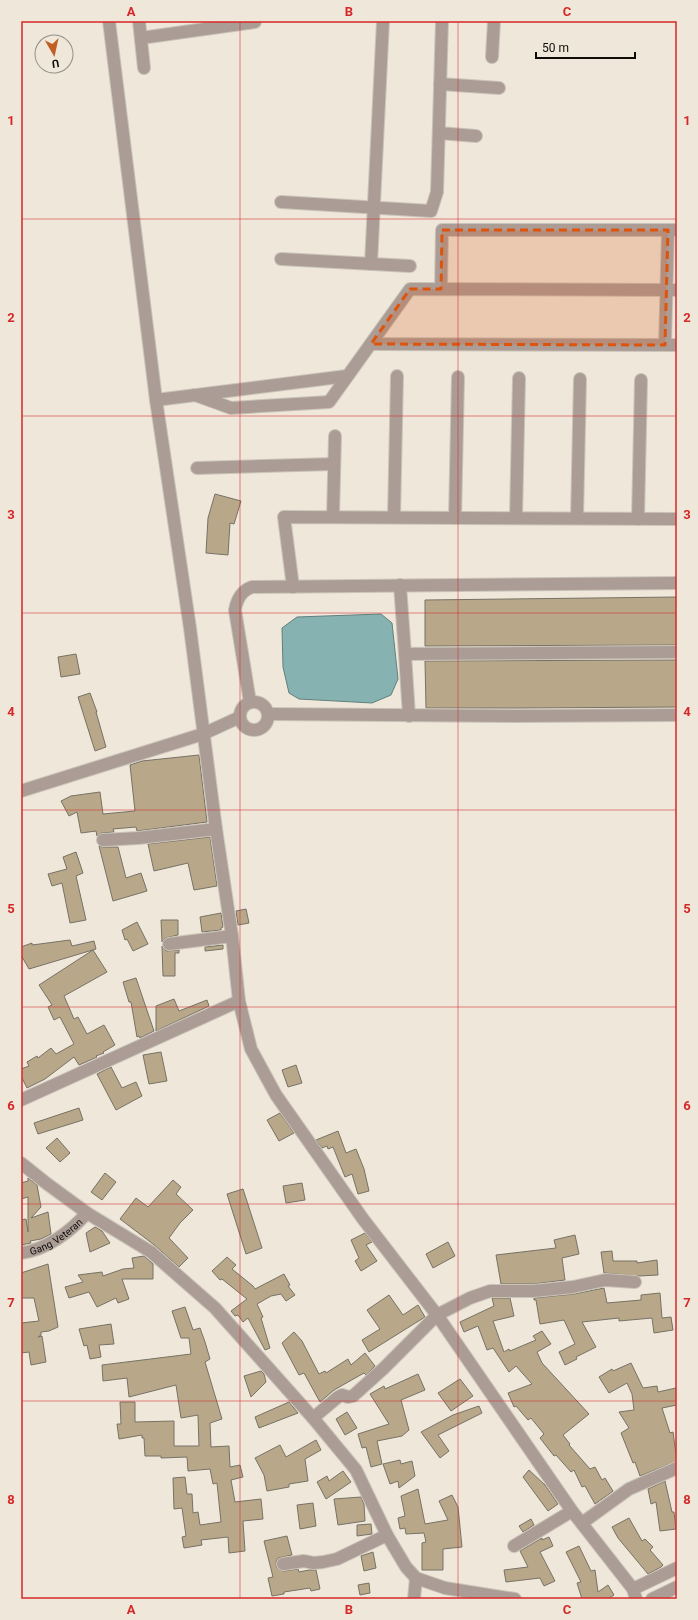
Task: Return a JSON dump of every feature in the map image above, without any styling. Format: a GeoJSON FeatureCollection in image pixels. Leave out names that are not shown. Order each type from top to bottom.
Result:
{"type":"FeatureCollection","features":[{"type":"Feature","properties":{"kind":"street"},"geometry":{"type":"LineString","coordinates":[[109,21],[156,400],[190,628],[202,734],[232,936],[239,1001],[251,1049],[276,1095],[363,1219],[437,1315],[572,1511],[634,1594],[677,1568]]}},
{"type":"Feature","properties":{"kind":"street"},"geometry":{"type":"LineString","coordinates":[[139,21],[144,68]]}},
{"type":"Feature","properties":{"kind":"street"},"geometry":{"type":"LineString","coordinates":[[371,264],[383,21]]}},
{"type":"Feature","properties":{"kind":"street"},"geometry":{"type":"LineString","coordinates":[[281,202],[432,211],[437,192],[442,21]]}},
{"type":"Feature","properties":{"kind":"street"},"geometry":{"type":"LineString","coordinates":[[492,57],[494,21]]}},
{"type":"Feature","properties":{"kind":"street"},"geometry":{"type":"LineString","coordinates":[[141,38],[255,22]]}},
{"type":"Feature","properties":{"kind":"street"},"geometry":{"type":"LineString","coordinates":[[440,84],[499,88]]}},
{"type":"Feature","properties":{"kind":"street"},"geometry":{"type":"LineString","coordinates":[[439,133],[476,136]]}},
{"type":"Feature","properties":{"kind":"street"},"geometry":{"type":"LineString","coordinates":[[441,289],[442,230],[672,230],[672,290],[665,345]]}},
{"type":"Feature","properties":{"kind":"street"},"geometry":{"type":"LineString","coordinates":[[281,260],[410,266]]}},
{"type":"Feature","properties":{"kind":"street"},"geometry":{"type":"LineString","coordinates":[[195,395],[231,408],[329,402],[410,289],[672,290]]}},
{"type":"Feature","properties":{"kind":"street"},"geometry":{"type":"LineString","coordinates":[[371,344],[677,345]]}},
{"type":"Feature","properties":{"kind":"street"},"geometry":{"type":"LineString","coordinates":[[156,400],[347,376]]}},
{"type":"Feature","properties":{"kind":"street"},"geometry":{"type":"LineString","coordinates":[[394,518],[397,376]]}},
{"type":"Feature","properties":{"kind":"street"},"geometry":{"type":"LineString","coordinates":[[455,518],[458,377]]}},
{"type":"Feature","properties":{"kind":"street"},"geometry":{"type":"LineString","coordinates":[[516,518],[519,378]]}},
{"type":"Feature","properties":{"kind":"street"},"geometry":{"type":"LineString","coordinates":[[577,518],[580,379]]}},
{"type":"Feature","properties":{"kind":"street"},"geometry":{"type":"LineString","coordinates":[[638,519],[641,380]]}},
{"type":"Feature","properties":{"kind":"street"},"geometry":{"type":"LineString","coordinates":[[333,517],[335,436]]}},
{"type":"Feature","properties":{"kind":"street"},"geometry":{"type":"LineString","coordinates":[[197,468],[334,464]]}},
{"type":"Feature","properties":{"kind":"street"},"geometry":{"type":"LineString","coordinates":[[293,587],[284,517],[677,519]]}},
{"type":"Feature","properties":{"kind":"street"},"geometry":{"type":"LineString","coordinates":[[250,702],[235,610],[237,600],[245,590],[252,587],[677,583]]}},
{"type":"Feature","properties":{"kind":"street"},"geometry":{"type":"LineString","coordinates":[[400,585],[409,716]]}},
{"type":"Feature","properties":{"kind":"street"},"geometry":{"type":"LineString","coordinates":[[404,654],[677,652]]}},
{"type":"Feature","properties":{"kind":"street"},"geometry":{"type":"LineString","coordinates":[[250,702],[255,702],[264,706],[268,714],[262,727],[252,730],[244,726],[240,717],[242,708],[250,702]]}},
{"type":"Feature","properties":{"kind":"street"},"geometry":{"type":"LineString","coordinates":[[268,714],[409,716],[677,715]]}},
{"type":"Feature","properties":{"kind":"street"},"geometry":{"type":"LineString","coordinates":[[21,791],[202,734],[240,717]]}},
{"type":"Feature","properties":{"kind":"street"},"geometry":{"type":"LineString","coordinates":[[103,840],[138,838],[216,829]]}},
{"type":"Feature","properties":{"kind":"street"},"geometry":{"type":"LineString","coordinates":[[169,944],[232,936]]}},
{"type":"Feature","properties":{"kind":"street"},"geometry":{"type":"LineString","coordinates":[[21,1100],[239,1001]]}},
{"type":"Feature","properties":{"kind":"street"},"geometry":{"type":"LineString","coordinates":[[21,1163],[46,1184],[87,1213],[151,1252],[215,1308],[313,1418],[356,1470],[387,1535],[406,1567],[416,1578],[445,1588],[498,1598],[515,1599]]}},
{"type":"Feature","properties":{"kind":"street","name":"Gang Veteran"},"geometry":{"type":"LineString","coordinates":[[21,1253],[30,1252],[47,1245],[76,1225],[87,1213]]}},
{"type":"Feature","properties":{"kind":"street"},"geometry":{"type":"LineString","coordinates":[[313,1418],[338,1397],[342,1395],[348,1397],[353,1396],[384,1368],[437,1315],[470,1298],[490,1291],[533,1291],[573,1287],[605,1280],[635,1282]]}},
{"type":"Feature","properties":{"kind":"street"},"geometry":{"type":"LineString","coordinates":[[582,1523],[630,1489],[677,1468]]}},
{"type":"Feature","properties":{"kind":"street"},"geometry":{"type":"LineString","coordinates":[[514,1546],[572,1511]]}},
{"type":"Feature","properties":{"kind":"street"},"geometry":{"type":"LineString","coordinates":[[283,1564],[304,1561],[314,1563],[323,1562],[337,1558],[387,1535]]}},
{"type":"Feature","properties":{"kind":"street"},"geometry":{"type":"LineString","coordinates":[[414,1599],[416,1578]]}},
{"type":"Feature","properties":{"kind":"street"},"geometry":{"type":"LineString","coordinates":[[652,1599],[677,1587]]}},
{"type":"Feature","properties":{"kind":"highlighted area"},"geometry":{"type":"Polygon","coordinates":[[[442,230],[668,230],[665,345],[371,344],[410,289],[441,289],[442,230]]]}},
{"type":"Feature","properties":{"kind":"water"},"geometry":{"type":"Polygon","coordinates":[[[381,614],[392,623],[398,679],[391,695],[372,703],[299,699],[289,693],[283,667],[282,628],[297,617],[381,614]]]}},
{"type":"Feature","properties":{"kind":"building"},"geometry":{"type":"Polygon","coordinates":[[[215,494],[241,501],[234,524],[230,523],[228,555],[206,553],[208,518],[215,494]]]}},
{"type":"Feature","properties":{"kind":"building"},"geometry":{"type":"Polygon","coordinates":[[[677,597],[677,645],[425,646],[425,600],[677,597]]]}},
{"type":"Feature","properties":{"kind":"building"},"geometry":{"type":"Polygon","coordinates":[[[76,654],[80,674],[61,677],[58,657],[76,654]]]}},
{"type":"Feature","properties":{"kind":"building"},"geometry":{"type":"Polygon","coordinates":[[[677,660],[677,707],[426,708],[425,661],[677,660]]]}},
{"type":"Feature","properties":{"kind":"building"},"geometry":{"type":"Polygon","coordinates":[[[90,693],[97,712],[106,747],[95,751],[78,697],[90,693]]]}},
{"type":"Feature","properties":{"kind":"building"},"geometry":{"type":"Polygon","coordinates":[[[199,755],[207,822],[137,831],[136,827],[113,829],[114,832],[102,833],[97,836],[96,831],[81,833],[77,812],[69,816],[61,801],[71,796],[100,792],[103,814],[135,811],[130,765],[142,761],[199,755]]]}},
{"type":"Feature","properties":{"kind":"building"},"geometry":{"type":"Polygon","coordinates":[[[210,837],[217,886],[194,890],[188,863],[154,871],[148,844],[210,837]]]}},
{"type":"Feature","properties":{"kind":"building"},"geometry":{"type":"Polygon","coordinates":[[[99,846],[118,847],[126,878],[141,873],[147,891],[113,901],[99,846]]]}},
{"type":"Feature","properties":{"kind":"building"},"geometry":{"type":"Polygon","coordinates":[[[76,852],[83,873],[76,876],[86,920],[70,923],[62,883],[52,886],[48,874],[67,869],[63,857],[76,852]]]}},
{"type":"Feature","properties":{"kind":"building"},"geometry":{"type":"Polygon","coordinates":[[[246,909],[249,923],[238,925],[236,911],[246,909]]]}},
{"type":"Feature","properties":{"kind":"building"},"geometry":{"type":"Polygon","coordinates":[[[221,913],[223,927],[221,930],[202,932],[200,917],[221,913]]]}},
{"type":"Feature","properties":{"kind":"building"},"geometry":{"type":"Polygon","coordinates":[[[161,920],[178,920],[178,935],[165,938],[162,942],[161,920]]]}},
{"type":"Feature","properties":{"kind":"building"},"geometry":{"type":"Polygon","coordinates":[[[137,922],[148,944],[133,951],[127,939],[125,940],[122,930],[137,922]]]}},
{"type":"Feature","properties":{"kind":"building"},"geometry":{"type":"Polygon","coordinates":[[[70,940],[72,946],[94,941],[96,949],[29,969],[21,955],[21,947],[32,943],[32,945],[70,940]]]}},
{"type":"Feature","properties":{"kind":"building"},"geometry":{"type":"Polygon","coordinates":[[[223,945],[223,949],[205,951],[205,947],[223,945]]]}},
{"type":"Feature","properties":{"kind":"building"},"geometry":{"type":"Polygon","coordinates":[[[162,946],[166,951],[179,950],[179,953],[175,953],[175,976],[163,976],[162,946]]]}},
{"type":"Feature","properties":{"kind":"building"},"geometry":{"type":"Polygon","coordinates":[[[93,950],[107,972],[64,996],[74,1019],[78,1017],[87,1034],[104,1025],[115,1045],[103,1052],[104,1053],[96,1056],[97,1057],[79,1065],[74,1057],[45,1079],[27,1088],[21,1076],[21,1069],[29,1066],[27,1062],[37,1056],[38,1058],[51,1048],[56,1054],[74,1044],[60,1017],[54,1020],[48,1007],[52,1005],[39,985],[93,950]]]}},
{"type":"Feature","properties":{"kind":"building"},"geometry":{"type":"Polygon","coordinates":[[[136,978],[154,1031],[140,1038],[139,1036],[137,1037],[131,1002],[129,1002],[123,982],[136,978]]]}},
{"type":"Feature","properties":{"kind":"building"},"geometry":{"type":"Polygon","coordinates":[[[174,999],[179,1011],[207,1000],[209,1006],[156,1031],[156,1006],[174,999]]]}},
{"type":"Feature","properties":{"kind":"building"},"geometry":{"type":"Polygon","coordinates":[[[161,1052],[167,1081],[149,1084],[143,1055],[161,1052]]]}},
{"type":"Feature","properties":{"kind":"building"},"geometry":{"type":"Polygon","coordinates":[[[296,1065],[302,1083],[288,1087],[282,1070],[296,1065]]]}},
{"type":"Feature","properties":{"kind":"building"},"geometry":{"type":"Polygon","coordinates":[[[111,1067],[122,1088],[136,1082],[142,1096],[116,1110],[97,1074],[111,1067]]]}},
{"type":"Feature","properties":{"kind":"building"},"geometry":{"type":"Polygon","coordinates":[[[79,1108],[83,1120],[38,1134],[34,1123],[79,1108]]]}},
{"type":"Feature","properties":{"kind":"building"},"geometry":{"type":"Polygon","coordinates":[[[280,1113],[294,1133],[279,1141],[267,1120],[280,1113]]]}},
{"type":"Feature","properties":{"kind":"building"},"geometry":{"type":"Polygon","coordinates":[[[338,1131],[346,1153],[356,1149],[364,1169],[369,1191],[358,1194],[352,1174],[345,1177],[333,1147],[328,1149],[327,1146],[322,1148],[316,1140],[338,1131]]]}},
{"type":"Feature","properties":{"kind":"building"},"geometry":{"type":"Polygon","coordinates":[[[57,1138],[70,1153],[60,1162],[46,1148],[57,1138]]]}},
{"type":"Feature","properties":{"kind":"building"},"geometry":{"type":"Polygon","coordinates":[[[105,1173],[116,1182],[102,1200],[91,1192],[105,1173]]]}},
{"type":"Feature","properties":{"kind":"building"},"geometry":{"type":"Polygon","coordinates":[[[28,1178],[37,1185],[41,1207],[31,1218],[48,1212],[51,1234],[41,1239],[30,1241],[31,1243],[21,1245],[21,1220],[26,1219],[28,1232],[28,1197],[21,1199],[21,1183],[28,1181],[28,1178]]]}},
{"type":"Feature","properties":{"kind":"building"},"geometry":{"type":"Polygon","coordinates":[[[173,1180],[181,1187],[176,1194],[193,1210],[180,1223],[169,1238],[188,1258],[179,1267],[153,1244],[120,1219],[136,1198],[148,1207],[173,1180]]]}},
{"type":"Feature","properties":{"kind":"building"},"geometry":{"type":"Polygon","coordinates":[[[302,1183],[305,1200],[286,1203],[283,1186],[302,1183]]]}},
{"type":"Feature","properties":{"kind":"building"},"geometry":{"type":"Polygon","coordinates":[[[243,1189],[262,1248],[246,1254],[227,1194],[243,1189]]]}},
{"type":"Feature","properties":{"kind":"building"},"geometry":{"type":"Polygon","coordinates":[[[95,1227],[102,1231],[110,1243],[90,1252],[86,1233],[95,1227]]]}},
{"type":"Feature","properties":{"kind":"building"},"geometry":{"type":"Polygon","coordinates":[[[365,1233],[372,1242],[366,1245],[377,1261],[361,1271],[355,1261],[359,1258],[351,1240],[365,1233]]]}},
{"type":"Feature","properties":{"kind":"building"},"geometry":{"type":"Polygon","coordinates":[[[575,1235],[579,1254],[562,1258],[565,1280],[533,1284],[501,1284],[496,1255],[556,1248],[554,1240],[575,1235]]]}},
{"type":"Feature","properties":{"kind":"building"},"geometry":{"type":"Polygon","coordinates":[[[448,1242],[455,1256],[433,1268],[426,1254],[448,1242]]]}},
{"type":"Feature","properties":{"kind":"building"},"geometry":{"type":"Polygon","coordinates":[[[612,1251],[613,1261],[637,1261],[637,1263],[657,1260],[658,1275],[639,1276],[604,1273],[601,1252],[612,1251]]]}},
{"type":"Feature","properties":{"kind":"building"},"geometry":{"type":"Polygon","coordinates":[[[144,1256],[153,1264],[153,1279],[122,1279],[129,1299],[118,1303],[116,1298],[97,1307],[89,1292],[69,1298],[65,1287],[83,1282],[78,1275],[102,1272],[103,1276],[123,1269],[134,1268],[132,1258],[144,1256]]]}},
{"type":"Feature","properties":{"kind":"building"},"geometry":{"type":"Polygon","coordinates":[[[227,1257],[236,1265],[232,1269],[255,1289],[284,1274],[290,1285],[288,1286],[295,1295],[286,1301],[281,1294],[271,1296],[257,1304],[263,1317],[261,1318],[270,1348],[265,1350],[248,1318],[243,1322],[238,1315],[235,1316],[231,1311],[247,1299],[222,1279],[220,1280],[212,1271],[227,1257]]]}},
{"type":"Feature","properties":{"kind":"building"},"geometry":{"type":"Polygon","coordinates":[[[48,1264],[58,1327],[49,1331],[41,1332],[41,1335],[38,1337],[42,1336],[46,1362],[31,1365],[29,1352],[21,1353],[21,1323],[39,1321],[34,1298],[21,1298],[21,1273],[48,1264]]]}},
{"type":"Feature","properties":{"kind":"building"},"geometry":{"type":"Polygon","coordinates":[[[604,1288],[607,1303],[641,1300],[641,1295],[660,1293],[662,1318],[671,1317],[673,1330],[654,1333],[652,1318],[619,1321],[619,1318],[582,1322],[596,1347],[576,1357],[577,1359],[565,1365],[559,1352],[575,1344],[564,1320],[540,1324],[536,1300],[534,1300],[534,1298],[574,1294],[604,1288]]]}},
{"type":"Feature","properties":{"kind":"building"},"geometry":{"type":"Polygon","coordinates":[[[389,1295],[403,1315],[418,1305],[425,1317],[369,1352],[362,1340],[380,1329],[367,1310],[389,1295]]]}},
{"type":"Feature","properties":{"kind":"building"},"geometry":{"type":"Polygon","coordinates":[[[492,1298],[510,1298],[514,1316],[493,1321],[504,1352],[536,1340],[533,1336],[542,1331],[551,1344],[537,1352],[542,1363],[589,1414],[563,1435],[570,1444],[569,1445],[590,1469],[595,1467],[602,1480],[605,1478],[613,1491],[595,1504],[585,1486],[582,1487],[574,1470],[571,1472],[556,1455],[554,1456],[540,1438],[544,1434],[531,1418],[528,1420],[516,1406],[514,1407],[508,1393],[532,1384],[516,1366],[509,1372],[493,1348],[487,1350],[478,1326],[464,1332],[460,1322],[494,1306],[492,1298]]]}},
{"type":"Feature","properties":{"kind":"building"},"geometry":{"type":"Polygon","coordinates":[[[185,1307],[193,1330],[200,1328],[205,1342],[210,1359],[205,1362],[222,1419],[210,1423],[211,1447],[229,1446],[230,1467],[240,1465],[243,1477],[231,1480],[235,1502],[261,1499],[263,1519],[243,1521],[245,1551],[229,1553],[228,1537],[201,1540],[202,1545],[184,1548],[182,1537],[186,1536],[182,1508],[174,1509],[173,1478],[185,1477],[187,1494],[192,1494],[193,1513],[198,1512],[200,1525],[221,1522],[217,1483],[213,1484],[210,1469],[188,1471],[187,1457],[161,1458],[161,1456],[145,1456],[144,1438],[142,1438],[142,1435],[119,1439],[117,1424],[121,1424],[120,1402],[135,1402],[135,1422],[174,1421],[174,1446],[199,1446],[198,1415],[181,1418],[176,1385],[129,1397],[127,1378],[103,1381],[102,1365],[191,1354],[189,1338],[181,1338],[172,1311],[185,1307]]]}},
{"type":"Feature","properties":{"kind":"building"},"geometry":{"type":"Polygon","coordinates":[[[111,1324],[114,1344],[99,1345],[101,1357],[90,1359],[87,1345],[84,1346],[79,1329],[111,1324]]]}},
{"type":"Feature","properties":{"kind":"building"},"geometry":{"type":"Polygon","coordinates":[[[294,1332],[302,1341],[319,1374],[325,1371],[326,1373],[348,1359],[351,1365],[365,1353],[375,1366],[366,1375],[364,1373],[334,1390],[320,1402],[304,1373],[299,1375],[282,1343],[294,1332]]]}},
{"type":"Feature","properties":{"kind":"building"},"geometry":{"type":"Polygon","coordinates":[[[631,1363],[643,1388],[657,1386],[658,1392],[676,1388],[677,1394],[677,1405],[662,1408],[670,1433],[673,1432],[677,1461],[640,1476],[621,1433],[629,1428],[619,1412],[634,1410],[632,1394],[627,1383],[609,1393],[599,1377],[612,1369],[613,1371],[631,1363]]]}},
{"type":"Feature","properties":{"kind":"building"},"geometry":{"type":"Polygon","coordinates":[[[261,1371],[264,1374],[266,1382],[251,1397],[244,1376],[261,1371]]]}},
{"type":"Feature","properties":{"kind":"building"},"geometry":{"type":"Polygon","coordinates":[[[418,1374],[425,1390],[401,1400],[409,1430],[402,1436],[377,1441],[382,1464],[371,1467],[366,1447],[362,1448],[358,1434],[389,1424],[370,1394],[384,1386],[385,1389],[418,1374]]]}},
{"type":"Feature","properties":{"kind":"building"},"geometry":{"type":"Polygon","coordinates":[[[460,1379],[473,1396],[451,1411],[438,1393],[460,1379]]]}},
{"type":"Feature","properties":{"kind":"building"},"geometry":{"type":"Polygon","coordinates":[[[289,1402],[298,1413],[259,1428],[255,1417],[289,1402]]]}},
{"type":"Feature","properties":{"kind":"building"},"geometry":{"type":"Polygon","coordinates":[[[479,1406],[482,1413],[438,1435],[449,1451],[440,1458],[421,1432],[453,1415],[479,1406]]]}},
{"type":"Feature","properties":{"kind":"building"},"geometry":{"type":"Polygon","coordinates":[[[347,1412],[357,1428],[345,1435],[336,1419],[347,1412]]]}},
{"type":"Feature","properties":{"kind":"building"},"geometry":{"type":"Polygon","coordinates":[[[316,1440],[321,1450],[305,1459],[308,1481],[289,1484],[289,1487],[267,1491],[264,1475],[255,1458],[280,1445],[286,1457],[316,1440]]]}},
{"type":"Feature","properties":{"kind":"building"},"geometry":{"type":"Polygon","coordinates":[[[400,1460],[401,1464],[412,1461],[415,1476],[399,1488],[398,1481],[390,1484],[383,1464],[400,1460]]]}},
{"type":"Feature","properties":{"kind":"building"},"geometry":{"type":"Polygon","coordinates":[[[529,1470],[545,1485],[558,1504],[548,1511],[523,1477],[529,1470]]]}},
{"type":"Feature","properties":{"kind":"building"},"geometry":{"type":"Polygon","coordinates":[[[343,1471],[351,1482],[326,1499],[317,1482],[327,1476],[329,1481],[343,1471]]]}},
{"type":"Feature","properties":{"kind":"building"},"geometry":{"type":"Polygon","coordinates":[[[665,1481],[672,1512],[674,1512],[676,1529],[660,1531],[656,1502],[651,1504],[648,1489],[665,1481]]]}},
{"type":"Feature","properties":{"kind":"building"},"geometry":{"type":"Polygon","coordinates":[[[418,1489],[425,1524],[448,1520],[439,1501],[452,1495],[458,1507],[462,1547],[443,1549],[443,1570],[422,1570],[422,1543],[426,1542],[424,1533],[406,1534],[405,1528],[400,1529],[398,1518],[405,1516],[401,1496],[418,1489]]]}},
{"type":"Feature","properties":{"kind":"building"},"geometry":{"type":"Polygon","coordinates":[[[361,1497],[364,1504],[365,1521],[338,1525],[334,1499],[361,1497]]]}},
{"type":"Feature","properties":{"kind":"building"},"geometry":{"type":"Polygon","coordinates":[[[313,1503],[316,1526],[300,1529],[297,1505],[313,1503]]]}},
{"type":"Feature","properties":{"kind":"building"},"geometry":{"type":"Polygon","coordinates":[[[629,1518],[642,1541],[645,1539],[653,1547],[650,1550],[663,1565],[648,1574],[618,1538],[612,1527],[629,1518]]]}},
{"type":"Feature","properties":{"kind":"building"},"geometry":{"type":"Polygon","coordinates":[[[531,1519],[534,1525],[523,1532],[519,1526],[531,1519]]]}},
{"type":"Feature","properties":{"kind":"building"},"geometry":{"type":"Polygon","coordinates":[[[371,1524],[372,1534],[357,1536],[357,1525],[371,1524]]]}},
{"type":"Feature","properties":{"kind":"building"},"geometry":{"type":"Polygon","coordinates":[[[287,1536],[292,1555],[278,1558],[276,1562],[277,1568],[284,1571],[298,1569],[299,1572],[316,1570],[320,1589],[311,1591],[310,1588],[284,1592],[284,1594],[272,1596],[268,1578],[273,1577],[264,1541],[287,1536]]]}},
{"type":"Feature","properties":{"kind":"building"},"geometry":{"type":"Polygon","coordinates":[[[549,1537],[553,1546],[540,1552],[555,1581],[544,1586],[540,1578],[506,1582],[504,1570],[528,1567],[520,1551],[542,1538],[542,1540],[549,1537]]]}},
{"type":"Feature","properties":{"kind":"building"},"geometry":{"type":"Polygon","coordinates":[[[579,1546],[591,1571],[595,1570],[598,1592],[608,1585],[614,1595],[608,1599],[582,1599],[577,1583],[581,1582],[566,1552],[579,1546]]]}},
{"type":"Feature","properties":{"kind":"building"},"geometry":{"type":"Polygon","coordinates":[[[373,1552],[376,1568],[364,1571],[361,1556],[373,1552]]]}},
{"type":"Feature","properties":{"kind":"building"},"geometry":{"type":"Polygon","coordinates":[[[369,1583],[370,1593],[360,1595],[358,1585],[369,1583]]]}}]}
